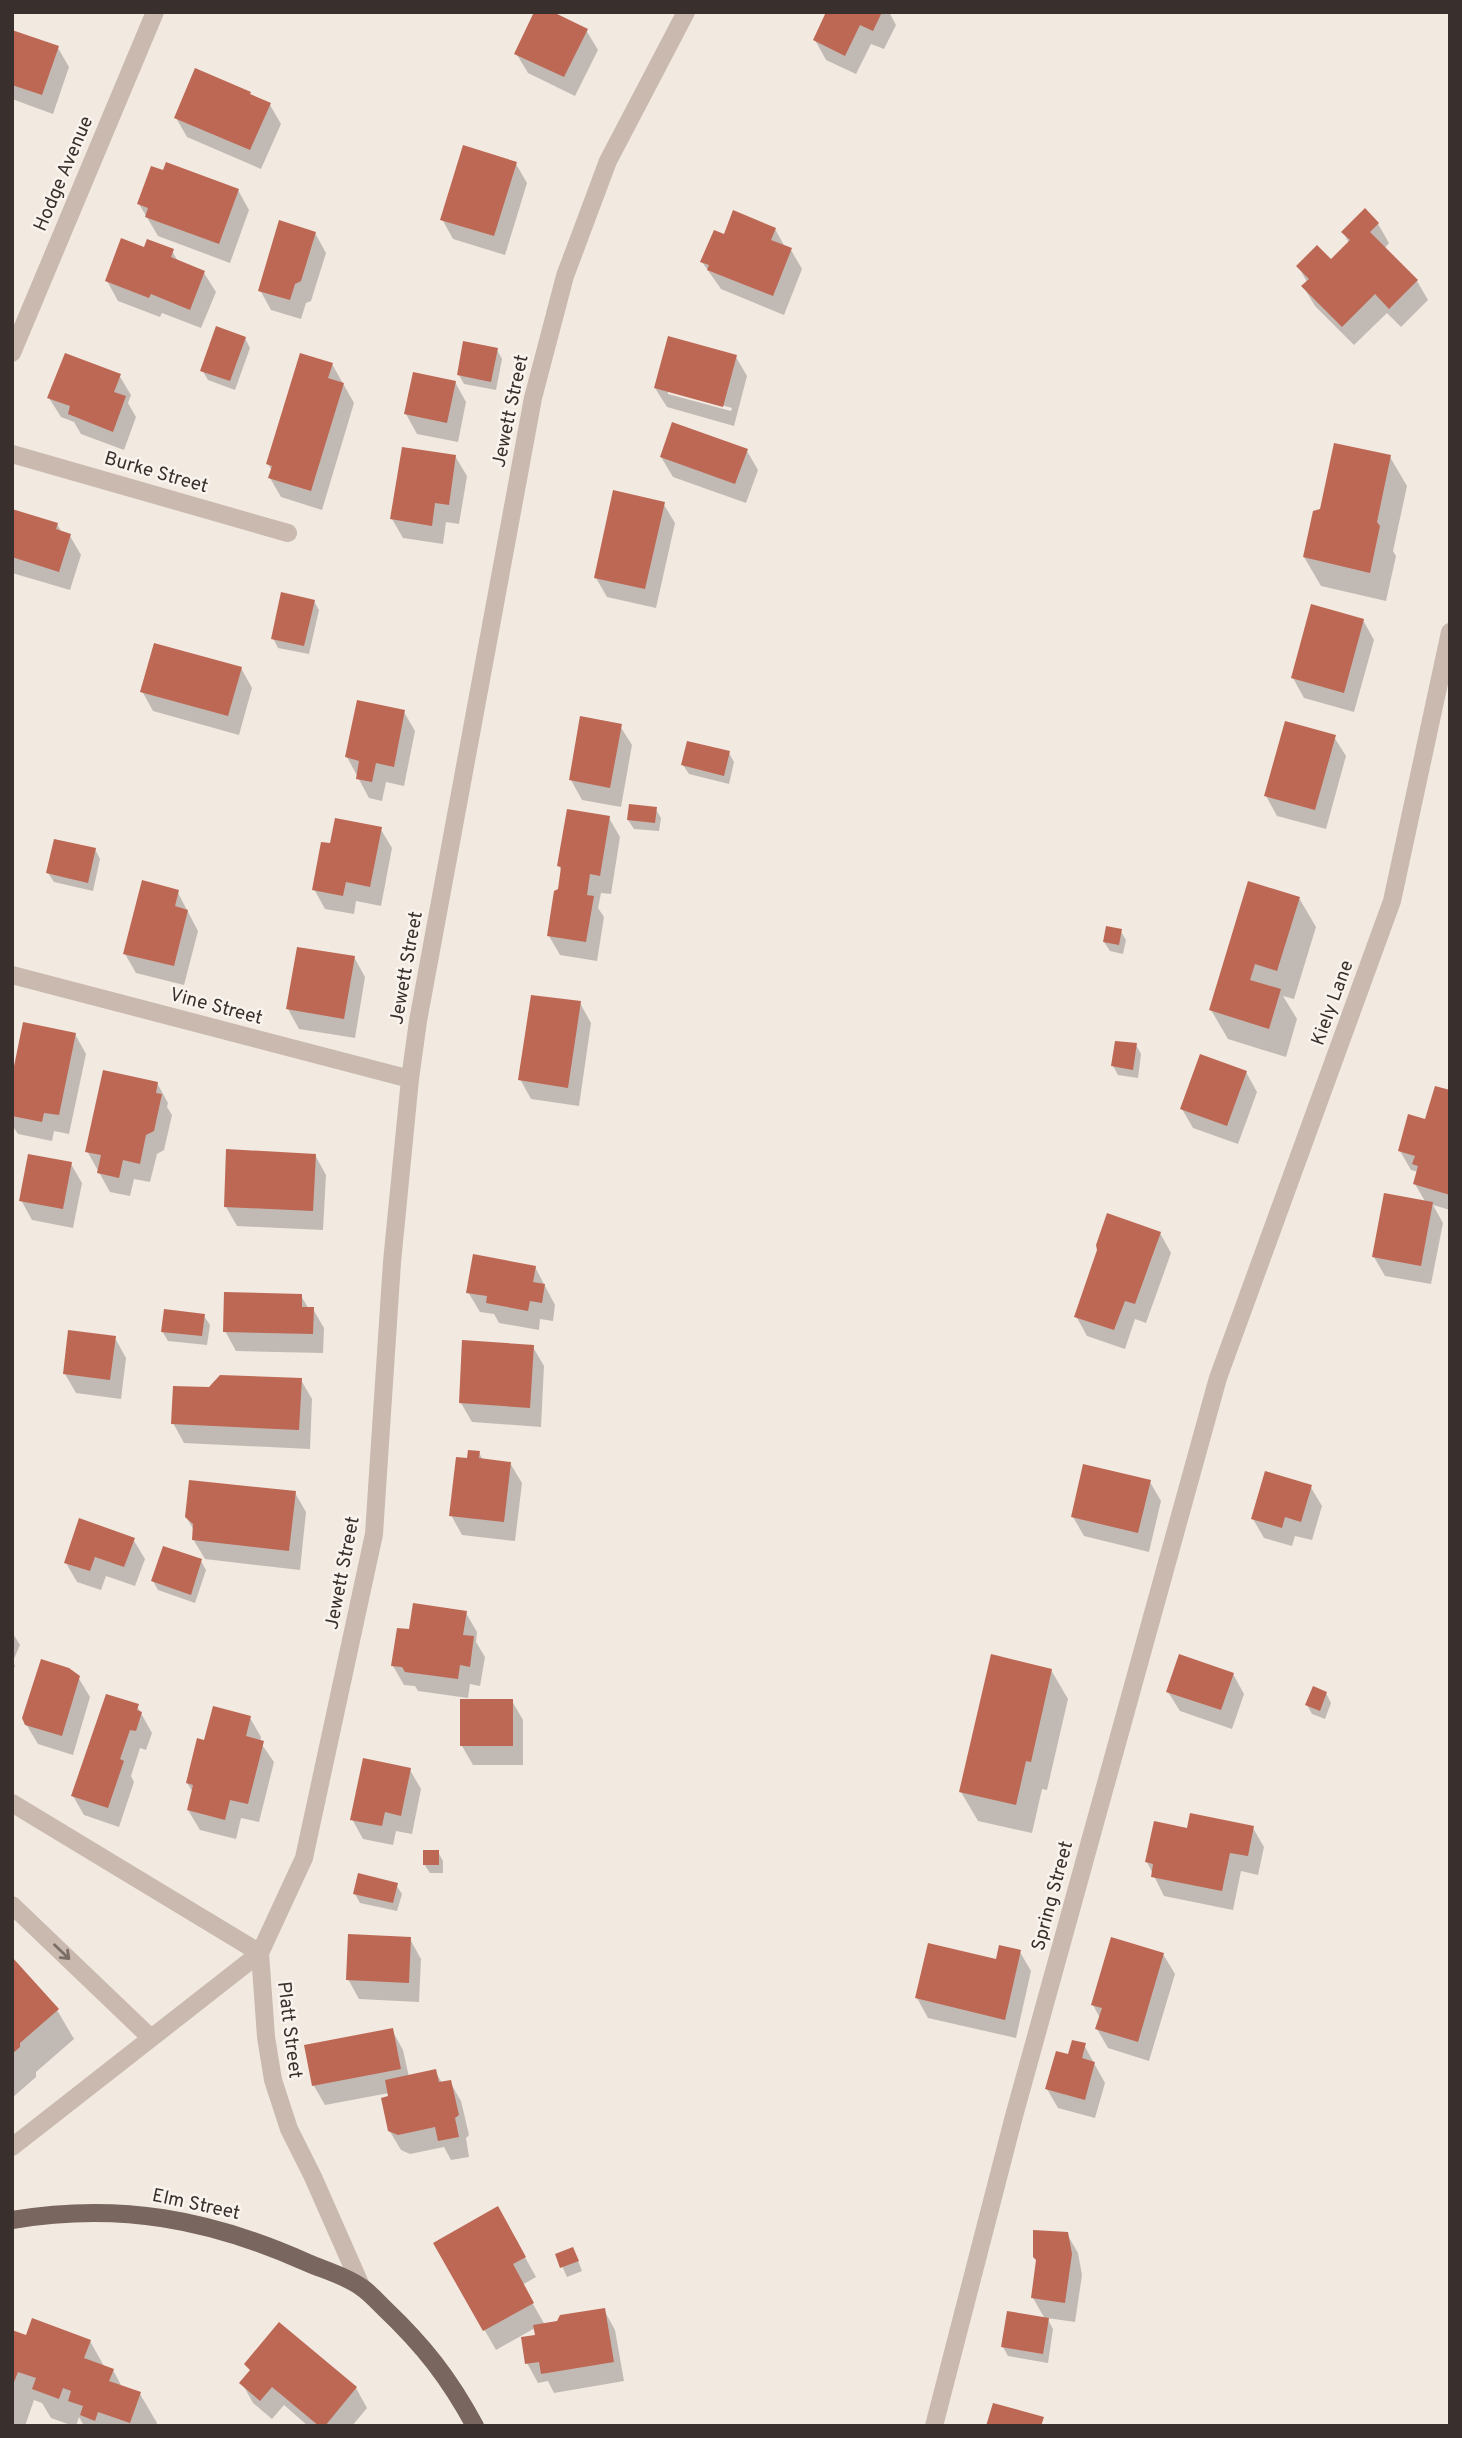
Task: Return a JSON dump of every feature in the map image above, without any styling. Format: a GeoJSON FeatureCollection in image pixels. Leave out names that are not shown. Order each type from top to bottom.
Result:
{"type":"FeatureCollection","features":[{"type":"Feature","properties":{"kind":"main road","name":"Elm Street"},"geometry":{"type":"LineString","coordinates":[[12,2220],[48,2214],[104,2211],[194,2222],[273,2247],[361,2286]]}},
{"type":"Feature","properties":{"kind":"main road","name":"Platt Street"},"geometry":{"type":"LineString","coordinates":[[361,2286],[415,2337],[441,2370],[475,2426]]}},
{"type":"Feature","properties":{"kind":"street","name":"Hodge Avenue"},"geometry":{"type":"LineString","coordinates":[[12,353],[155,12]]}},
{"type":"Feature","properties":{"kind":"street","name":"Jewett Street"},"geometry":{"type":"LineString","coordinates":[[260,1953],[304,1858],[374,1534],[392,1262],[410,1079],[533,398],[565,276],[608,161],[686,12]]}},
{"type":"Feature","properties":{"kind":"street","name":"Burke Street"},"geometry":{"type":"LineString","coordinates":[[12,454],[288,533]]}},
{"type":"Feature","properties":{"kind":"street","name":"Kiely Lane"},"geometry":{"type":"LineString","coordinates":[[1218,1378],[1392,901],[1450,632]]}},
{"type":"Feature","properties":{"kind":"street","name":"Vine Street"},"geometry":{"type":"LineString","coordinates":[[12,975],[410,1079]]}},
{"type":"Feature","properties":{"kind":"street","name":"Spring Street"},"geometry":{"type":"LineString","coordinates":[[934,2426],[1014,2116],[1218,1378]]}},
{"type":"Feature","properties":{"kind":"street"},"geometry":{"type":"LineString","coordinates":[[12,1803],[260,1953],[12,2147]]}},
{"type":"Feature","properties":{"kind":"street"},"geometry":{"type":"LineString","coordinates":[[12,1905],[151,2038]]}},
{"type":"Feature","properties":{"kind":"street","name":"Platt Street"},"geometry":{"type":"LineString","coordinates":[[260,1953],[266,2037],[273,2080],[289,2129],[361,2286]]}},
{"type":"Feature","properties":{"kind":"building"},"geometry":{"type":"Polygon","coordinates":[[[534,12],[553,12],[588,29],[564,77],[514,54],[534,12]]]}},
{"type":"Feature","properties":{"kind":"building"},"geometry":{"type":"Polygon","coordinates":[[[826,12],[882,12],[873,31],[860,25],[845,56],[813,40],[826,12]]]}},
{"type":"Feature","properties":{"kind":"building"},"geometry":{"type":"Polygon","coordinates":[[[12,30],[59,46],[42,95],[12,85],[12,30]]]}},
{"type":"Feature","properties":{"kind":"building"},"geometry":{"type":"Polygon","coordinates":[[[195,68],[271,103],[250,150],[174,118],[195,68]]]}},
{"type":"Feature","properties":{"kind":"building"},"geometry":{"type":"Polygon","coordinates":[[[463,145],[517,162],[494,236],[440,220],[463,145]]]}},
{"type":"Feature","properties":{"kind":"building"},"geometry":{"type":"Polygon","coordinates":[[[166,162],[239,189],[219,244],[145,217],[148,208],[137,204],[151,166],[163,170],[166,162]]]}},
{"type":"Feature","properties":{"kind":"building"},"geometry":{"type":"Polygon","coordinates":[[[1365,208],[1379,223],[1370,232],[1418,280],[1389,309],[1375,294],[1342,327],[1301,286],[1309,279],[1296,266],[1317,245],[1331,259],[1350,240],[1341,232],[1365,208]]]}},
{"type":"Feature","properties":{"kind":"building"},"geometry":{"type":"Polygon","coordinates":[[[733,210],[776,228],[771,240],[792,248],[773,296],[707,270],[709,265],[700,262],[714,230],[724,234],[733,210]]]}},
{"type":"Feature","properties":{"kind":"building"},"geometry":{"type":"Polygon","coordinates":[[[279,220],[316,232],[301,281],[295,284],[290,300],[258,291],[279,220]]]}},
{"type":"Feature","properties":{"kind":"building"},"geometry":{"type":"Polygon","coordinates":[[[121,238],[144,247],[147,239],[174,249],[171,257],[205,271],[190,310],[151,294],[149,298],[105,281],[121,238]]]}},
{"type":"Feature","properties":{"kind":"building"},"geometry":{"type":"Polygon","coordinates":[[[216,326],[246,337],[230,381],[200,371],[216,326]]]}},
{"type":"Feature","properties":{"kind":"building"},"geometry":{"type":"Polygon","coordinates":[[[668,336],[737,355],[723,407],[654,388],[668,336]]]}},
{"type":"Feature","properties":{"kind":"building"},"geometry":{"type":"Polygon","coordinates":[[[463,341],[498,348],[491,382],[457,375],[463,341]]]}},
{"type":"Feature","properties":{"kind":"building"},"geometry":{"type":"Polygon","coordinates":[[[65,353],[121,374],[114,392],[126,396],[113,432],[68,414],[70,406],[47,398],[65,353]]]}},
{"type":"Feature","properties":{"kind":"building"},"geometry":{"type":"Polygon","coordinates":[[[300,353],[333,363],[328,378],[344,383],[311,491],[268,478],[272,466],[266,464],[300,353]]]}},
{"type":"Feature","properties":{"kind":"building"},"geometry":{"type":"Polygon","coordinates":[[[413,372],[456,381],[447,423],[404,414],[413,372]]]}},
{"type":"Feature","properties":{"kind":"building"},"geometry":{"type":"Polygon","coordinates":[[[672,422],[748,449],[735,484],[660,457],[672,422]]]}},
{"type":"Feature","properties":{"kind":"building"},"geometry":{"type":"Polygon","coordinates":[[[1334,443],[1391,455],[1370,573],[1303,557],[1313,511],[1320,509],[1334,443]]]}},
{"type":"Feature","properties":{"kind":"building"},"geometry":{"type":"Polygon","coordinates":[[[402,447],[456,455],[449,505],[435,503],[432,526],[390,519],[402,447]]]}},
{"type":"Feature","properties":{"kind":"building"},"geometry":{"type":"Polygon","coordinates":[[[613,490],[665,502],[645,589],[594,578],[613,490]]]}},
{"type":"Feature","properties":{"kind":"building"},"geometry":{"type":"Polygon","coordinates":[[[12,509],[58,523],[56,529],[71,534],[59,572],[12,557],[12,509]]]}},
{"type":"Feature","properties":{"kind":"building"},"geometry":{"type":"Polygon","coordinates":[[[281,592],[315,600],[304,646],[271,639],[281,592]]]}},
{"type":"Feature","properties":{"kind":"building"},"geometry":{"type":"Polygon","coordinates":[[[1311,604],[1364,619],[1344,693],[1291,678],[1311,604]]]}},
{"type":"Feature","properties":{"kind":"building"},"geometry":{"type":"Polygon","coordinates":[[[154,643],[242,667],[228,716],[140,692],[154,643]]]}},
{"type":"Feature","properties":{"kind":"building"},"geometry":{"type":"Polygon","coordinates":[[[357,700],[405,710],[394,767],[376,763],[372,782],[356,779],[359,761],[345,757],[357,700]]]}},
{"type":"Feature","properties":{"kind":"building"},"geometry":{"type":"Polygon","coordinates":[[[580,716],[622,724],[610,788],[569,780],[580,716]]]}},
{"type":"Feature","properties":{"kind":"building"},"geometry":{"type":"Polygon","coordinates":[[[1285,721],[1336,735],[1315,810],[1264,796],[1285,721]]]}},
{"type":"Feature","properties":{"kind":"building"},"geometry":{"type":"Polygon","coordinates":[[[687,741],[730,751],[724,776],[681,765],[687,741]]]}},
{"type":"Feature","properties":{"kind":"building"},"geometry":{"type":"Polygon","coordinates":[[[629,804],[657,807],[655,823],[627,820],[629,804]]]}},
{"type":"Feature","properties":{"kind":"building"},"geometry":{"type":"Polygon","coordinates":[[[567,809],[610,816],[600,876],[590,874],[587,895],[594,896],[586,942],[547,936],[554,891],[558,889],[561,867],[557,866],[567,809]]]}},
{"type":"Feature","properties":{"kind":"building"},"geometry":{"type":"Polygon","coordinates":[[[335,818],[382,827],[370,887],[346,882],[343,896],[312,890],[321,842],[330,843],[335,818]]]}},
{"type":"Feature","properties":{"kind":"building"},"geometry":{"type":"Polygon","coordinates":[[[54,839],[96,848],[88,883],[46,873],[54,839]]]}},
{"type":"Feature","properties":{"kind":"building"},"geometry":{"type":"Polygon","coordinates":[[[142,880],[179,890],[175,906],[188,910],[174,966],[123,954],[142,880]]]}},
{"type":"Feature","properties":{"kind":"building"},"geometry":{"type":"Polygon","coordinates":[[[1248,881],[1300,897],[1277,971],[1255,964],[1250,980],[1281,989],[1269,1029],[1209,1010],[1248,881]]]}},
{"type":"Feature","properties":{"kind":"building"},"geometry":{"type":"Polygon","coordinates":[[[1106,926],[1122,929],[1119,945],[1103,942],[1106,926]]]}},
{"type":"Feature","properties":{"kind":"building"},"geometry":{"type":"Polygon","coordinates":[[[297,947],[355,956],[344,1019],[286,1009],[297,947]]]}},
{"type":"Feature","properties":{"kind":"building"},"geometry":{"type":"Polygon","coordinates":[[[531,995],[581,1001],[568,1088],[518,1080],[531,995]]]}},
{"type":"Feature","properties":{"kind":"building"},"geometry":{"type":"Polygon","coordinates":[[[23,1022],[76,1033],[59,1115],[44,1113],[42,1122],[12,1116],[12,1076],[23,1022]]]}},
{"type":"Feature","properties":{"kind":"building"},"geometry":{"type":"Polygon","coordinates":[[[1115,1041],[1137,1043],[1133,1070],[1111,1066],[1115,1041]]]}},
{"type":"Feature","properties":{"kind":"building"},"geometry":{"type":"Polygon","coordinates":[[[1200,1054],[1247,1071],[1227,1126],[1180,1109],[1200,1054]]]}},
{"type":"Feature","properties":{"kind":"building"},"geometry":{"type":"Polygon","coordinates":[[[103,1070],[158,1082],[156,1093],[162,1094],[154,1131],[146,1135],[140,1164],[123,1160],[119,1178],[97,1173],[101,1155],[85,1152],[103,1070]]]}},
{"type":"Feature","properties":{"kind":"building"},"geometry":{"type":"Polygon","coordinates":[[[1435,1086],[1450,1090],[1450,1195],[1413,1184],[1418,1166],[1412,1164],[1415,1156],[1398,1151],[1408,1114],[1425,1119],[1435,1086]]]}},
{"type":"Feature","properties":{"kind":"building"},"geometry":{"type":"Polygon","coordinates":[[[226,1149],[316,1154],[313,1211],[224,1207],[226,1149]]]}},
{"type":"Feature","properties":{"kind":"building"},"geometry":{"type":"Polygon","coordinates":[[[28,1154],[72,1162],[63,1209],[19,1201],[28,1154]]]}},
{"type":"Feature","properties":{"kind":"building"},"geometry":{"type":"Polygon","coordinates":[[[1384,1193],[1433,1202],[1421,1266],[1372,1257],[1384,1193]]]}},
{"type":"Feature","properties":{"kind":"building"},"geometry":{"type":"Polygon","coordinates":[[[1107,1213],[1161,1232],[1135,1304],[1125,1301],[1114,1330],[1074,1317],[1107,1213]]]}},
{"type":"Feature","properties":{"kind":"building"},"geometry":{"type":"Polygon","coordinates":[[[473,1254],[536,1266],[533,1282],[545,1284],[542,1303],[530,1301],[528,1311],[486,1303],[487,1296],[466,1293],[473,1254]]]}},
{"type":"Feature","properties":{"kind":"building"},"geometry":{"type":"Polygon","coordinates":[[[224,1292],[302,1294],[302,1307],[314,1307],[313,1334],[223,1332],[224,1292]]]}},
{"type":"Feature","properties":{"kind":"building"},"geometry":{"type":"Polygon","coordinates":[[[164,1309],[205,1314],[202,1336],[161,1332],[164,1309]]]}},
{"type":"Feature","properties":{"kind":"building"},"geometry":{"type":"Polygon","coordinates":[[[68,1330],[116,1336],[110,1380],[63,1374],[68,1330]]]}},
{"type":"Feature","properties":{"kind":"building"},"geometry":{"type":"Polygon","coordinates":[[[462,1340],[534,1345],[530,1408],[459,1403],[462,1340]]]}},
{"type":"Feature","properties":{"kind":"building"},"geometry":{"type":"Polygon","coordinates":[[[220,1375],[302,1378],[299,1430],[171,1424],[173,1386],[209,1387],[220,1375]]]}},
{"type":"Feature","properties":{"kind":"building"},"geometry":{"type":"Polygon","coordinates":[[[468,1450],[480,1451],[479,1458],[511,1462],[504,1522],[449,1516],[456,1457],[467,1458],[468,1450]]]}},
{"type":"Feature","properties":{"kind":"building"},"geometry":{"type":"Polygon","coordinates":[[[1083,1464],[1151,1480],[1138,1533],[1071,1517],[1083,1464]]]}},
{"type":"Feature","properties":{"kind":"building"},"geometry":{"type":"Polygon","coordinates":[[[1265,1471],[1312,1485],[1301,1522],[1285,1517],[1282,1528],[1251,1519],[1265,1471]]]}},
{"type":"Feature","properties":{"kind":"building"},"geometry":{"type":"Polygon","coordinates":[[[189,1480],[296,1491],[289,1551],[192,1540],[193,1524],[185,1517],[189,1480]]]}},
{"type":"Feature","properties":{"kind":"building"},"geometry":{"type":"Polygon","coordinates":[[[79,1518],[135,1538],[124,1567],[95,1557],[90,1571],[64,1563],[79,1518]]]}},
{"type":"Feature","properties":{"kind":"building"},"geometry":{"type":"Polygon","coordinates":[[[163,1546],[202,1559],[191,1595],[151,1581],[163,1546]]]}},
{"type":"Feature","properties":{"kind":"building"},"geometry":{"type":"Polygon","coordinates":[[[413,1603],[467,1611],[463,1635],[474,1636],[470,1667],[460,1665],[458,1679],[405,1672],[402,1667],[391,1666],[397,1628],[409,1629],[413,1603]]]}},
{"type":"Feature","properties":{"kind":"building"},"geometry":{"type":"Polygon","coordinates":[[[991,1654],[1052,1669],[1031,1762],[1026,1761],[1016,1805],[959,1792],[991,1654]]]}},
{"type":"Feature","properties":{"kind":"building"},"geometry":{"type":"Polygon","coordinates":[[[1179,1654],[1234,1673],[1221,1710],[1166,1692],[1179,1654]]]}},
{"type":"Feature","properties":{"kind":"building"},"geometry":{"type":"Polygon","coordinates":[[[41,1659],[69,1668],[80,1676],[62,1736],[25,1725],[22,1718],[41,1659]]]}},
{"type":"Feature","properties":{"kind":"building"},"geometry":{"type":"Polygon","coordinates":[[[1313,1686],[1327,1692],[1320,1711],[1305,1705],[1313,1686]]]}},
{"type":"Feature","properties":{"kind":"building"},"geometry":{"type":"Polygon","coordinates":[[[106,1694],[139,1704],[137,1710],[142,1712],[136,1731],[130,1730],[120,1759],[124,1761],[108,1808],[71,1796],[106,1694]]]}},
{"type":"Feature","properties":{"kind":"building"},"geometry":{"type":"Polygon","coordinates":[[[460,1699],[513,1699],[513,1746],[460,1746],[460,1699]]]}},
{"type":"Feature","properties":{"kind":"building"},"geometry":{"type":"Polygon","coordinates":[[[213,1706],[251,1716],[246,1736],[264,1741],[248,1804],[230,1800],[225,1820],[187,1810],[193,1785],[186,1783],[197,1738],[204,1740],[213,1706]]]}},
{"type":"Feature","properties":{"kind":"building"},"geometry":{"type":"Polygon","coordinates":[[[363,1758],[411,1768],[401,1816],[385,1812],[382,1826],[350,1820],[363,1758]]]}},
{"type":"Feature","properties":{"kind":"building"},"geometry":{"type":"Polygon","coordinates":[[[1190,1813],[1254,1826],[1248,1856],[1230,1853],[1222,1891],[1151,1877],[1153,1864],[1145,1862],[1154,1821],[1187,1828],[1190,1813]]]}},
{"type":"Feature","properties":{"kind":"building"},"geometry":{"type":"Polygon","coordinates":[[[423,1850],[439,1850],[439,1865],[423,1865],[423,1850]]]}},
{"type":"Feature","properties":{"kind":"building"},"geometry":{"type":"Polygon","coordinates":[[[358,1873],[398,1883],[393,1903],[353,1894],[358,1873]]]}},
{"type":"Feature","properties":{"kind":"building"},"geometry":{"type":"Polygon","coordinates":[[[348,1934],[411,1937],[409,1983],[346,1980],[348,1934]]]}},
{"type":"Feature","properties":{"kind":"building"},"geometry":{"type":"Polygon","coordinates":[[[1111,1937],[1164,1953],[1138,2042],[1095,2029],[1102,2008],[1091,2005],[1111,1937]]]}},
{"type":"Feature","properties":{"kind":"building"},"geometry":{"type":"Polygon","coordinates":[[[928,1943],[996,1959],[999,1945],[1021,1950],[1005,2020],[915,1998],[928,1943]]]}},
{"type":"Feature","properties":{"kind":"building"},"geometry":{"type":"Polygon","coordinates":[[[12,1957],[59,2009],[20,2043],[20,2047],[12,2054],[12,1957]]]}},
{"type":"Feature","properties":{"kind":"building"},"geometry":{"type":"Polygon","coordinates":[[[393,2028],[401,2069],[312,2086],[304,2045],[393,2028]]]}},
{"type":"Feature","properties":{"kind":"building"},"geometry":{"type":"Polygon","coordinates":[[[1072,2040],[1086,2043],[1082,2058],[1095,2062],[1085,2100],[1045,2089],[1056,2051],[1068,2054],[1072,2040]]]}},
{"type":"Feature","properties":{"kind":"building"},"geometry":{"type":"Polygon","coordinates":[[[436,2069],[439,2082],[451,2080],[459,2115],[455,2118],[459,2137],[438,2141],[435,2127],[398,2135],[388,2131],[381,2098],[388,2096],[385,2080],[436,2069]]]}},
{"type":"Feature","properties":{"kind":"building"},"geometry":{"type":"Polygon","coordinates":[[[498,2206],[526,2257],[513,2264],[534,2303],[483,2331],[433,2243],[498,2206]]]}},
{"type":"Feature","properties":{"kind":"building"},"geometry":{"type":"Polygon","coordinates":[[[1033,2230],[1068,2232],[1072,2254],[1065,2303],[1031,2298],[1036,2260],[1033,2257],[1033,2230]]]}},
{"type":"Feature","properties":{"kind":"building"},"geometry":{"type":"Polygon","coordinates":[[[573,2247],[579,2261],[560,2268],[555,2254],[573,2247]]]}},
{"type":"Feature","properties":{"kind":"building"},"geometry":{"type":"Polygon","coordinates":[[[605,2308],[614,2362],[541,2374],[539,2362],[525,2364],[521,2337],[535,2335],[533,2325],[557,2321],[560,2315],[605,2308]]]}},
{"type":"Feature","properties":{"kind":"building"},"geometry":{"type":"Polygon","coordinates":[[[1007,2311],[1049,2318],[1043,2354],[1001,2347],[1007,2311]]]}},
{"type":"Feature","properties":{"kind":"building"},"geometry":{"type":"Polygon","coordinates":[[[32,2318],[91,2340],[84,2358],[114,2369],[109,2381],[141,2392],[130,2423],[98,2412],[95,2421],[80,2415],[83,2406],[68,2401],[71,2391],[63,2388],[59,2399],[32,2389],[36,2378],[18,2372],[12,2387],[12,2330],[26,2335],[32,2318]]]}},
{"type":"Feature","properties":{"kind":"building"},"geometry":{"type":"Polygon","coordinates":[[[279,2322],[357,2387],[325,2426],[319,2426],[272,2387],[260,2401],[239,2383],[250,2370],[244,2364],[279,2322]]]}},
{"type":"Feature","properties":{"kind":"building"},"geometry":{"type":"Polygon","coordinates":[[[993,2403],[1044,2417],[1041,2426],[986,2426],[993,2403]]]}}]}
